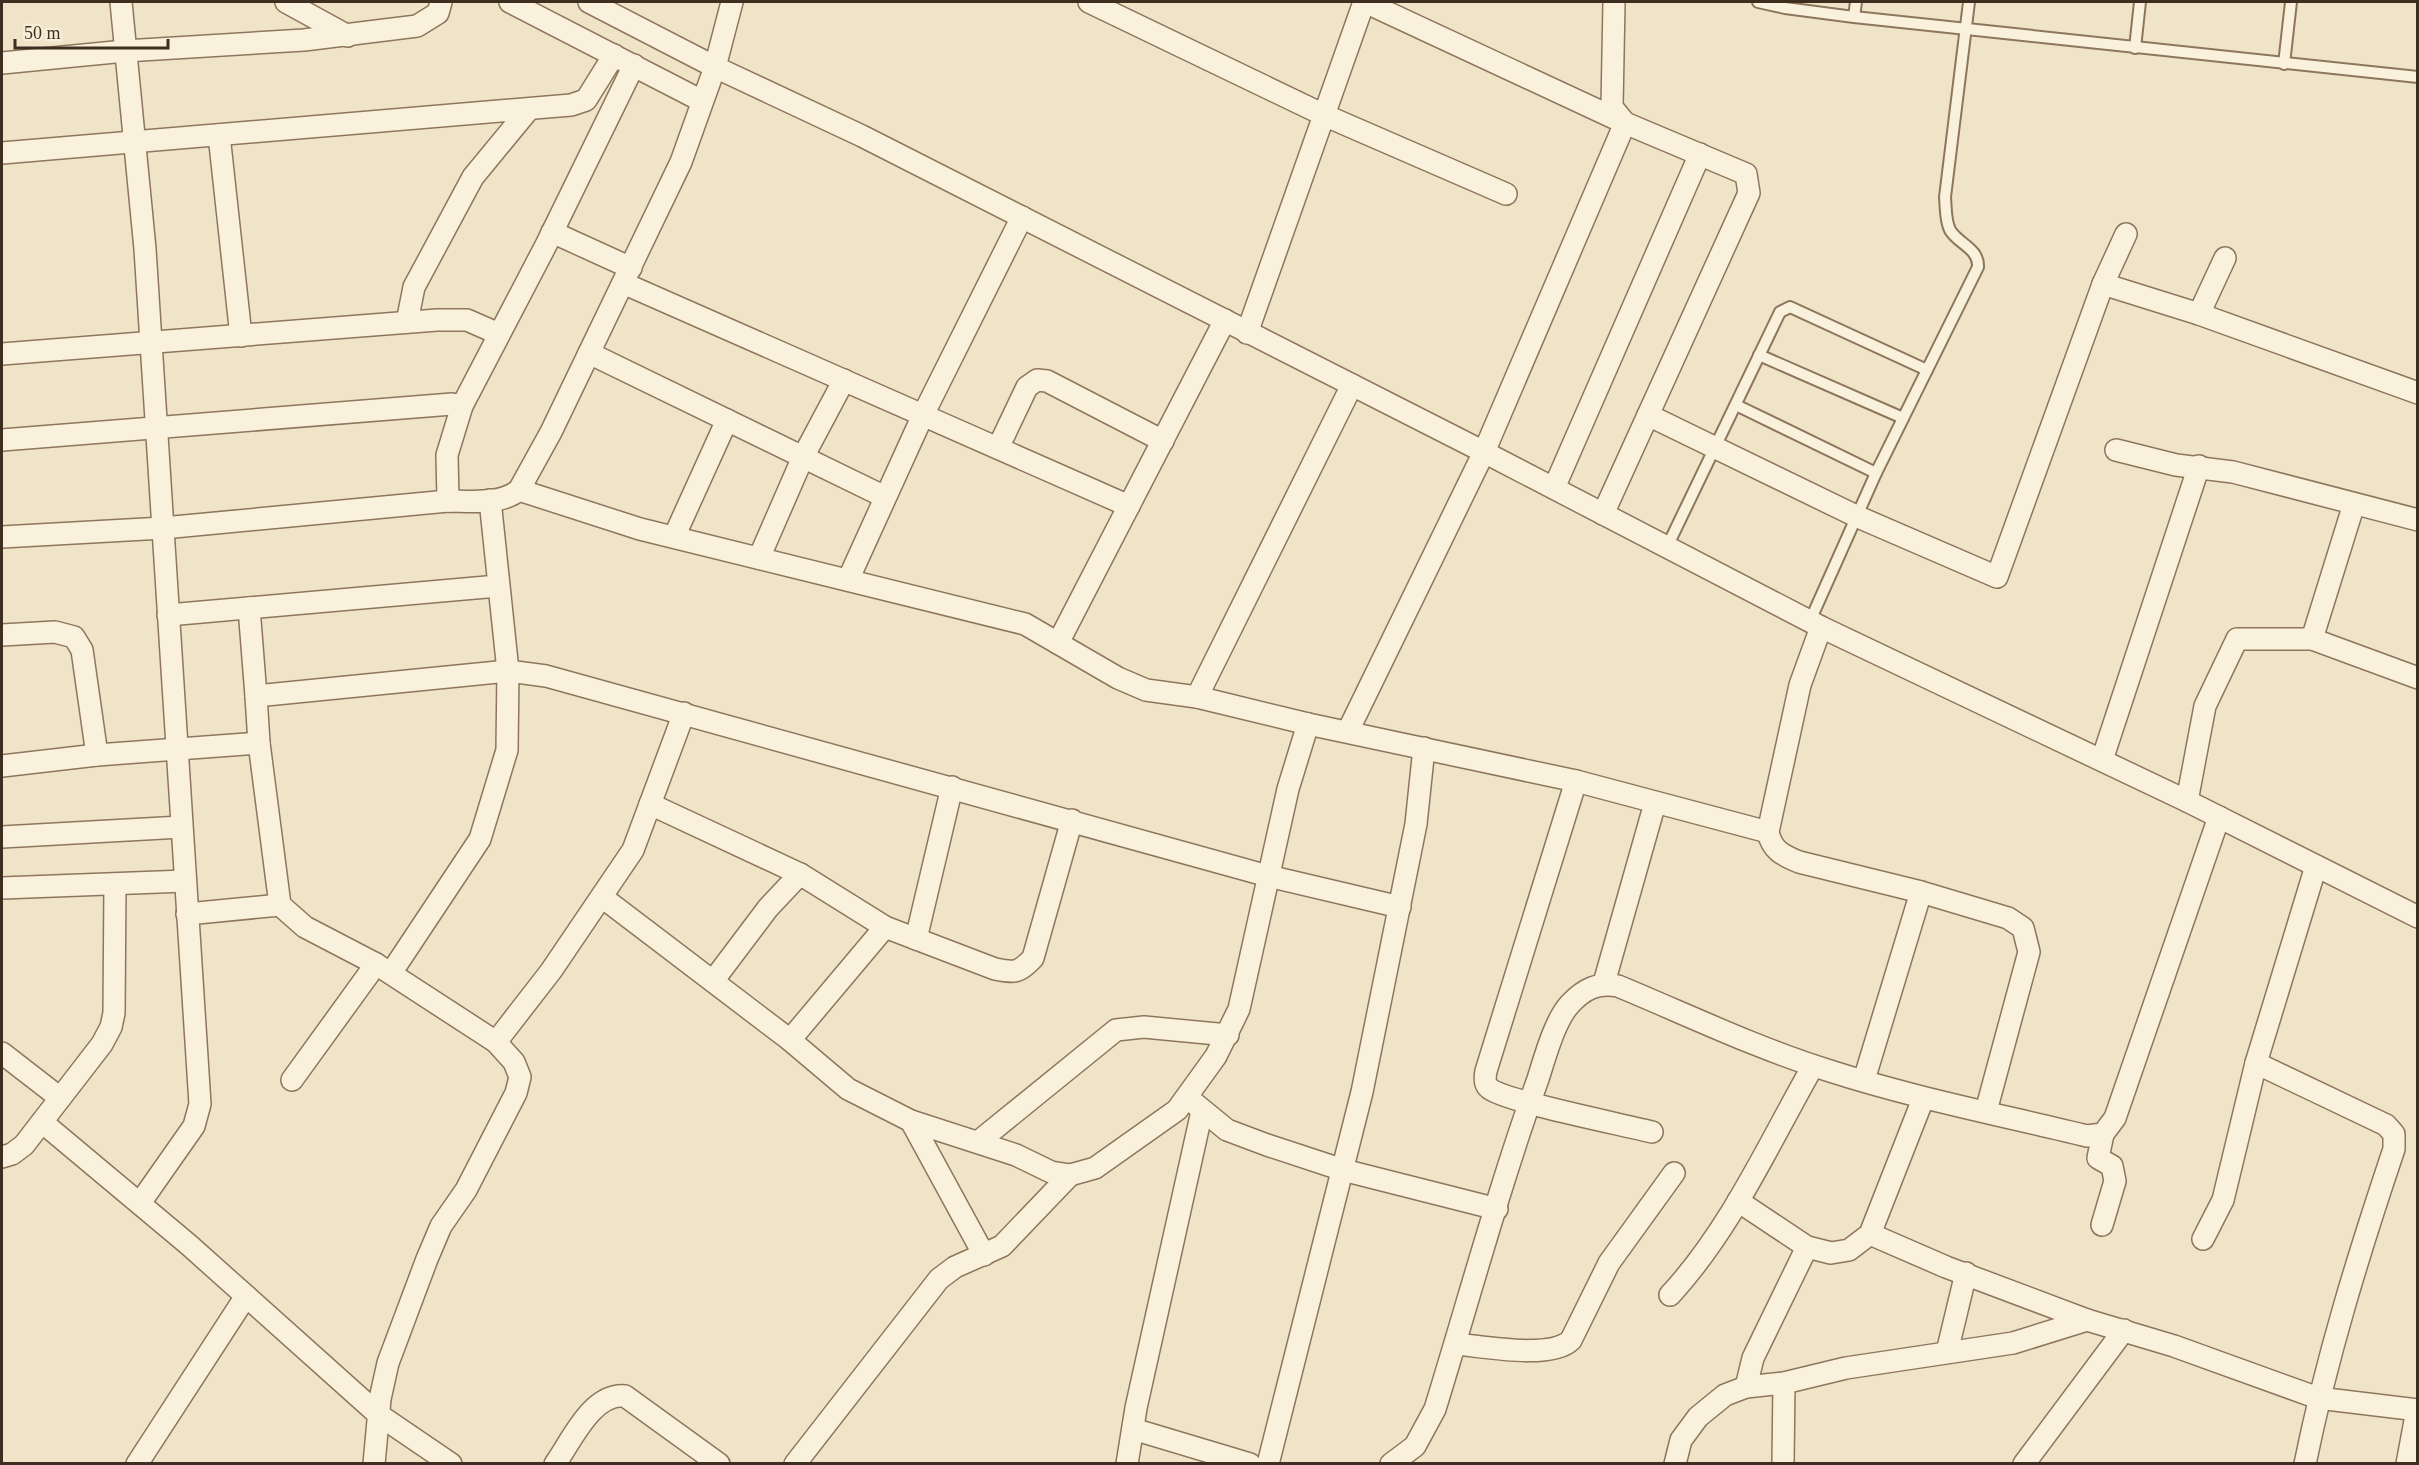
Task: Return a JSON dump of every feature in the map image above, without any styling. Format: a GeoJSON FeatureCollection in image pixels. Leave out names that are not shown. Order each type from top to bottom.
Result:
{"type":"FeatureCollection","features":[{"type":"Feature","properties":{"kind":"street"},"geometry":{"type":"LineString","coordinates":[[121,2],[151,344],[175,750],[200,1104],[194,1126],[140,1203]]}},
{"type":"Feature","properties":{"kind":"street"},"geometry":{"type":"LineString","coordinates":[[286,2],[348,36]]}},
{"type":"Feature","properties":{"kind":"street"},"geometry":{"type":"LineString","coordinates":[[2,63],[125,51],[348,36],[417,26],[438,13],[441,2]]}},
{"type":"Feature","properties":{"kind":"street"},"geometry":{"type":"LineString","coordinates":[[510,2],[702,101]]}},
{"type":"Feature","properties":{"kind":"street"},"geometry":{"type":"LineString","coordinates":[[589,2],[621,9],[715,67],[862,136],[1022,217],[1484,452],[1815,624],[2187,801],[2418,917]]}},
{"type":"Feature","properties":{"kind":"street"},"geometry":{"type":"LineString","coordinates":[[2,537],[163,528],[448,501],[490,500],[513,495],[519,490],[589,353],[681,162],[715,67],[732,2]]}},
{"type":"Feature","properties":{"kind":"street"},"geometry":{"type":"LineString","coordinates":[[1089,2],[1324,115],[1506,194]]}},
{"type":"Feature","properties":{"kind":"street"},"geometry":{"type":"LineString","coordinates":[[1247,333],[1364,2],[1626,123],[1746,174],[1749,193],[1603,514]]}},
{"type":"Feature","properties":{"kind":"street"},"geometry":{"type":"LineString","coordinates":[[1614,2],[1612,107],[1626,123]]}},
{"type":"Feature","properties":{"kind":"street"},"geometry":{"type":"LineString","coordinates":[[2,153],[571,105],[586,100],[614,55]]}},
{"type":"Feature","properties":{"kind":"street"},"geometry":{"type":"LineString","coordinates":[[448,501],[447,455],[462,406],[552,232],[634,65]]}},
{"type":"Feature","properties":{"kind":"street"},"geometry":{"type":"LineString","coordinates":[[407,322],[414,287],[473,177],[529,109]]}},
{"type":"Feature","properties":{"kind":"street"},"geometry":{"type":"LineString","coordinates":[[1348,730],[1484,452],[1626,123]]}},
{"type":"Feature","properties":{"kind":"street"},"geometry":{"type":"LineString","coordinates":[[219,135],[241,336]]}},
{"type":"Feature","properties":{"kind":"street"},"geometry":{"type":"LineString","coordinates":[[1554,488],[1700,154]]}},
{"type":"Feature","properties":{"kind":"street"},"geometry":{"type":"LineString","coordinates":[[848,580],[923,415],[1022,217]]}},
{"type":"Feature","properties":{"kind":"street"},"geometry":{"type":"LineString","coordinates":[[552,232],[627,275],[844,380],[1129,506]]}},
{"type":"Feature","properties":{"kind":"street"},"geometry":{"type":"LineString","coordinates":[[1648,415],[1856,516],[1997,577],[2103,284],[2126,234]]}},
{"type":"Feature","properties":{"kind":"street"},"geometry":{"type":"LineString","coordinates":[[2199,314],[2225,258]]}},
{"type":"Feature","properties":{"kind":"street"},"geometry":{"type":"LineString","coordinates":[[2103,284],[2199,314],[2418,393]]}},
{"type":"Feature","properties":{"kind":"street"},"geometry":{"type":"LineString","coordinates":[[2,354],[407,322],[467,320],[500,334]]}},
{"type":"Feature","properties":{"kind":"street"},"geometry":{"type":"LineString","coordinates":[[1058,643],[1225,320]]}},
{"type":"Feature","properties":{"kind":"street"},"geometry":{"type":"LineString","coordinates":[[589,353],[885,497]]}},
{"type":"Feature","properties":{"kind":"street"},"geometry":{"type":"LineString","coordinates":[[759,558],[803,457],[844,380]]}},
{"type":"Feature","properties":{"kind":"street"},"geometry":{"type":"LineString","coordinates":[[998,448],[1027,387],[1037,380],[1047,381],[1163,441]]}},
{"type":"Feature","properties":{"kind":"street"},"geometry":{"type":"LineString","coordinates":[[1197,697],[1352,385]]}},
{"type":"Feature","properties":{"kind":"street"},"geometry":{"type":"LineString","coordinates":[[2,440],[452,404],[462,406]]}},
{"type":"Feature","properties":{"kind":"street"},"geometry":{"type":"LineString","coordinates":[[674,537],[727,420]]}},
{"type":"Feature","properties":{"kind":"street"},"geometry":{"type":"LineString","coordinates":[[2116,450],[2176,465],[2199,466],[2233,472],[2418,520]]}},
{"type":"Feature","properties":{"kind":"street"},"geometry":{"type":"LineString","coordinates":[[2102,760],[2199,466]]}},
{"type":"Feature","properties":{"kind":"street"},"geometry":{"type":"LineString","coordinates":[[519,490],[674,537],[1025,624],[1118,678],[1146,690],[1197,697],[1308,724],[1348,730],[1576,781],[1768,832]]}},
{"type":"Feature","properties":{"kind":"street"},"geometry":{"type":"LineString","coordinates":[[292,1080],[383,969],[480,839],[507,750],[508,671],[490,500]]}},
{"type":"Feature","properties":{"kind":"street"},"geometry":{"type":"LineString","coordinates":[[2312,639],[2354,504]]}},
{"type":"Feature","properties":{"kind":"street"},"geometry":{"type":"LineString","coordinates":[[168,615],[498,586]]}},
{"type":"Feature","properties":{"kind":"street"},"geometry":{"type":"LineString","coordinates":[[249,608],[259,743],[280,905],[305,927],[383,969],[496,1042],[514,1062],[520,1077],[516,1094],[466,1190],[441,1226],[427,1259],[388,1363],[374,1464]]}},
{"type":"Feature","properties":{"kind":"street"},"geometry":{"type":"LineString","coordinates":[[1815,624],[1768,832],[1771,845],[1783,855],[1798,862],[1921,892],[2008,918],[2023,928],[2030,952],[1986,1112]]}},
{"type":"Feature","properties":{"kind":"street"},"geometry":{"type":"LineString","coordinates":[[2,635],[55,632],[74,637],[82,650],[97,755]]}},
{"type":"Feature","properties":{"kind":"street"},"geometry":{"type":"LineString","coordinates":[[2187,801],[2205,706],[2237,639],[2312,639],[2418,678]]}},
{"type":"Feature","properties":{"kind":"street"},"geometry":{"type":"LineString","coordinates":[[256,696],[508,671],[546,676],[1268,876],[1400,907]]}},
{"type":"Feature","properties":{"kind":"street"},"geometry":{"type":"LineString","coordinates":[[496,1042],[602,897],[633,850],[684,713]]}},
{"type":"Feature","properties":{"kind":"street"},"geometry":{"type":"LineString","coordinates":[[1127,1464],[1194,1104],[1239,1009],[1288,789],[1308,724]]}},
{"type":"Feature","properties":{"kind":"street"},"geometry":{"type":"LineString","coordinates":[[2,766],[97,755],[259,743]]}},
{"type":"Feature","properties":{"kind":"street"},"geometry":{"type":"LineString","coordinates":[[1268,1464],[1343,1170],[1416,824],[1424,748]]}},
{"type":"Feature","properties":{"kind":"street"},"geometry":{"type":"LineString","coordinates":[[1576,781],[1486,1071],[1486,1083],[1491,1090],[1529,1102],[1652,1132]]}},
{"type":"Feature","properties":{"kind":"street"},"geometry":{"type":"LineString","coordinates":[[916,939],[952,787]]}},
{"type":"Feature","properties":{"kind":"street"},"geometry":{"type":"LineString","coordinates":[[1604,983],[1655,803]]}},
{"type":"Feature","properties":{"kind":"street"},"geometry":{"type":"LineString","coordinates":[[650,804],[800,874],[885,927],[995,969],[1011,972],[1022,970],[1033,958],[1072,820]]}},
{"type":"Feature","properties":{"kind":"street"},"geometry":{"type":"LineString","coordinates":[[2102,1225],[2115,1181],[2112,1166],[2098,1158],[2103,1134],[2115,1118],[2219,817]]}},
{"type":"Feature","properties":{"kind":"street"},"geometry":{"type":"LineString","coordinates":[[2,837],[181,827]]}},
{"type":"Feature","properties":{"kind":"street"},"geometry":{"type":"LineString","coordinates":[[2203,1239],[2223,1200],[2256,1063],[2316,866]]}},
{"type":"Feature","properties":{"kind":"street"},"geometry":{"type":"LineString","coordinates":[[713,981],[768,908],[800,874]]}},
{"type":"Feature","properties":{"kind":"street"},"geometry":{"type":"LineString","coordinates":[[2,888],[185,881]]}},
{"type":"Feature","properties":{"kind":"street"},"geometry":{"type":"LineString","coordinates":[[2,1157],[12,1154],[24,1145],[102,1044],[111,1027],[114,1013],[116,884]]}},
{"type":"Feature","properties":{"kind":"street"},"geometry":{"type":"LineString","coordinates":[[1864,1080],[1921,892]]}},
{"type":"Feature","properties":{"kind":"street"},"geometry":{"type":"LineString","coordinates":[[602,897],[790,1040],[848,1089],[912,1121],[1016,1155],[1051,1172],[1070,1175],[1095,1168],[1177,1110],[1194,1104]]}},
{"type":"Feature","properties":{"kind":"street"},"geometry":{"type":"LineString","coordinates":[[188,914],[280,905]]}},
{"type":"Feature","properties":{"kind":"street"},"geometry":{"type":"LineString","coordinates":[[790,1040],[885,927]]}},
{"type":"Feature","properties":{"kind":"street"},"geometry":{"type":"LineString","coordinates":[[1391,1464],[1415,1446],[1435,1409],[1529,1102],[1568,1005],[1589,988],[1604,983],[1618,986],[1748,1043],[1813,1066],[1923,1099],[2087,1136],[2103,1134]]}},
{"type":"Feature","properties":{"kind":"street"},"geometry":{"type":"LineString","coordinates":[[978,1142],[1116,1030],[1143,1027],[1228,1035]]}},
{"type":"Feature","properties":{"kind":"street"},"geometry":{"type":"LineString","coordinates":[[2,1053],[60,1098]]}},
{"type":"Feature","properties":{"kind":"street"},"geometry":{"type":"LineString","coordinates":[[2256,1063],[2386,1125],[2394,1134],[2394,1149],[2356,1262],[2318,1398],[2305,1464]]}},
{"type":"Feature","properties":{"kind":"street"},"geometry":{"type":"LineString","coordinates":[[1670,1295],[1697,1266],[1738,1201],[1813,1066]]}},
{"type":"Feature","properties":{"kind":"street"},"geometry":{"type":"LineString","coordinates":[[1738,1201],[1807,1247],[1831,1253],[1849,1250],[1870,1234],[1923,1099]]}},
{"type":"Feature","properties":{"kind":"street"},"geometry":{"type":"LineString","coordinates":[[1194,1104],[1227,1130],[1343,1170],[1497,1209]]}},
{"type":"Feature","properties":{"kind":"street"},"geometry":{"type":"LineString","coordinates":[[912,1121],[984,1255]]}},
{"type":"Feature","properties":{"kind":"street"},"geometry":{"type":"LineString","coordinates":[[42,1122],[140,1203],[379,1415],[451,1464]]}},
{"type":"Feature","properties":{"kind":"street"},"geometry":{"type":"LineString","coordinates":[[1455,1344],[1542,1351],[1565,1346],[1571,1340],[1609,1263],[1674,1173]]}},
{"type":"Feature","properties":{"kind":"street"},"geometry":{"type":"LineString","coordinates":[[795,1464],[939,1279],[956,1267],[1002,1246],[1070,1175]]}},
{"type":"Feature","properties":{"kind":"street"},"geometry":{"type":"LineString","coordinates":[[1870,1234],[1966,1274],[2087,1320],[2124,1330],[2318,1398],[2417,1410],[2407,1464]]}},
{"type":"Feature","properties":{"kind":"street"},"geometry":{"type":"LineString","coordinates":[[1746,1387],[1752,1358],[1807,1247]]}},
{"type":"Feature","properties":{"kind":"street"},"geometry":{"type":"LineString","coordinates":[[1947,1352],[1966,1274]]}},
{"type":"Feature","properties":{"kind":"street"},"geometry":{"type":"LineString","coordinates":[[137,1464],[246,1296]]}},
{"type":"Feature","properties":{"kind":"street"},"geometry":{"type":"LineString","coordinates":[[1675,1464],[1681,1440],[1698,1417],[1725,1395],[1746,1387],[1784,1383],[1846,1368],[2013,1343],[2087,1320]]}},
{"type":"Feature","properties":{"kind":"street"},"geometry":{"type":"LineString","coordinates":[[2024,1464],[2124,1330]]}},
{"type":"Feature","properties":{"kind":"street"},"geometry":{"type":"LineString","coordinates":[[1782,1464],[1784,1383]]}},
{"type":"Feature","properties":{"kind":"street"},"geometry":{"type":"LineString","coordinates":[[555,1464],[598,1404],[612,1395],[625,1396],[719,1464]]}},
{"type":"Feature","properties":{"kind":"street"},"geometry":{"type":"LineString","coordinates":[[1133,1429],[1250,1464]]}},
{"type":"Feature","properties":{"kind":"lane"},"geometry":{"type":"LineString","coordinates":[[1758,2],[1854,17],[2418,77]]}},
{"type":"Feature","properties":{"kind":"lane"},"geometry":{"type":"LineString","coordinates":[[1854,17],[1856,2]]}},
{"type":"Feature","properties":{"kind":"lane"},"geometry":{"type":"LineString","coordinates":[[1815,624],[1856,516],[1978,267],[1978,262],[1971,250],[1951,233],[1947,223],[1945,196],[1970,2]]}},
{"type":"Feature","properties":{"kind":"lane"},"geometry":{"type":"LineString","coordinates":[[2135,48],[2140,2]]}},
{"type":"Feature","properties":{"kind":"lane"},"geometry":{"type":"LineString","coordinates":[[2284,64],[2291,2]]}},
{"type":"Feature","properties":{"kind":"lane"},"geometry":{"type":"LineString","coordinates":[[1667,547],[1780,312],[1790,307],[1927,370]]}},
{"type":"Feature","properties":{"kind":"lane"},"geometry":{"type":"LineString","coordinates":[[1760,355],[1903,418]]}},
{"type":"Feature","properties":{"kind":"lane"},"geometry":{"type":"LineString","coordinates":[[1736,405],[1876,473]]}}]}
